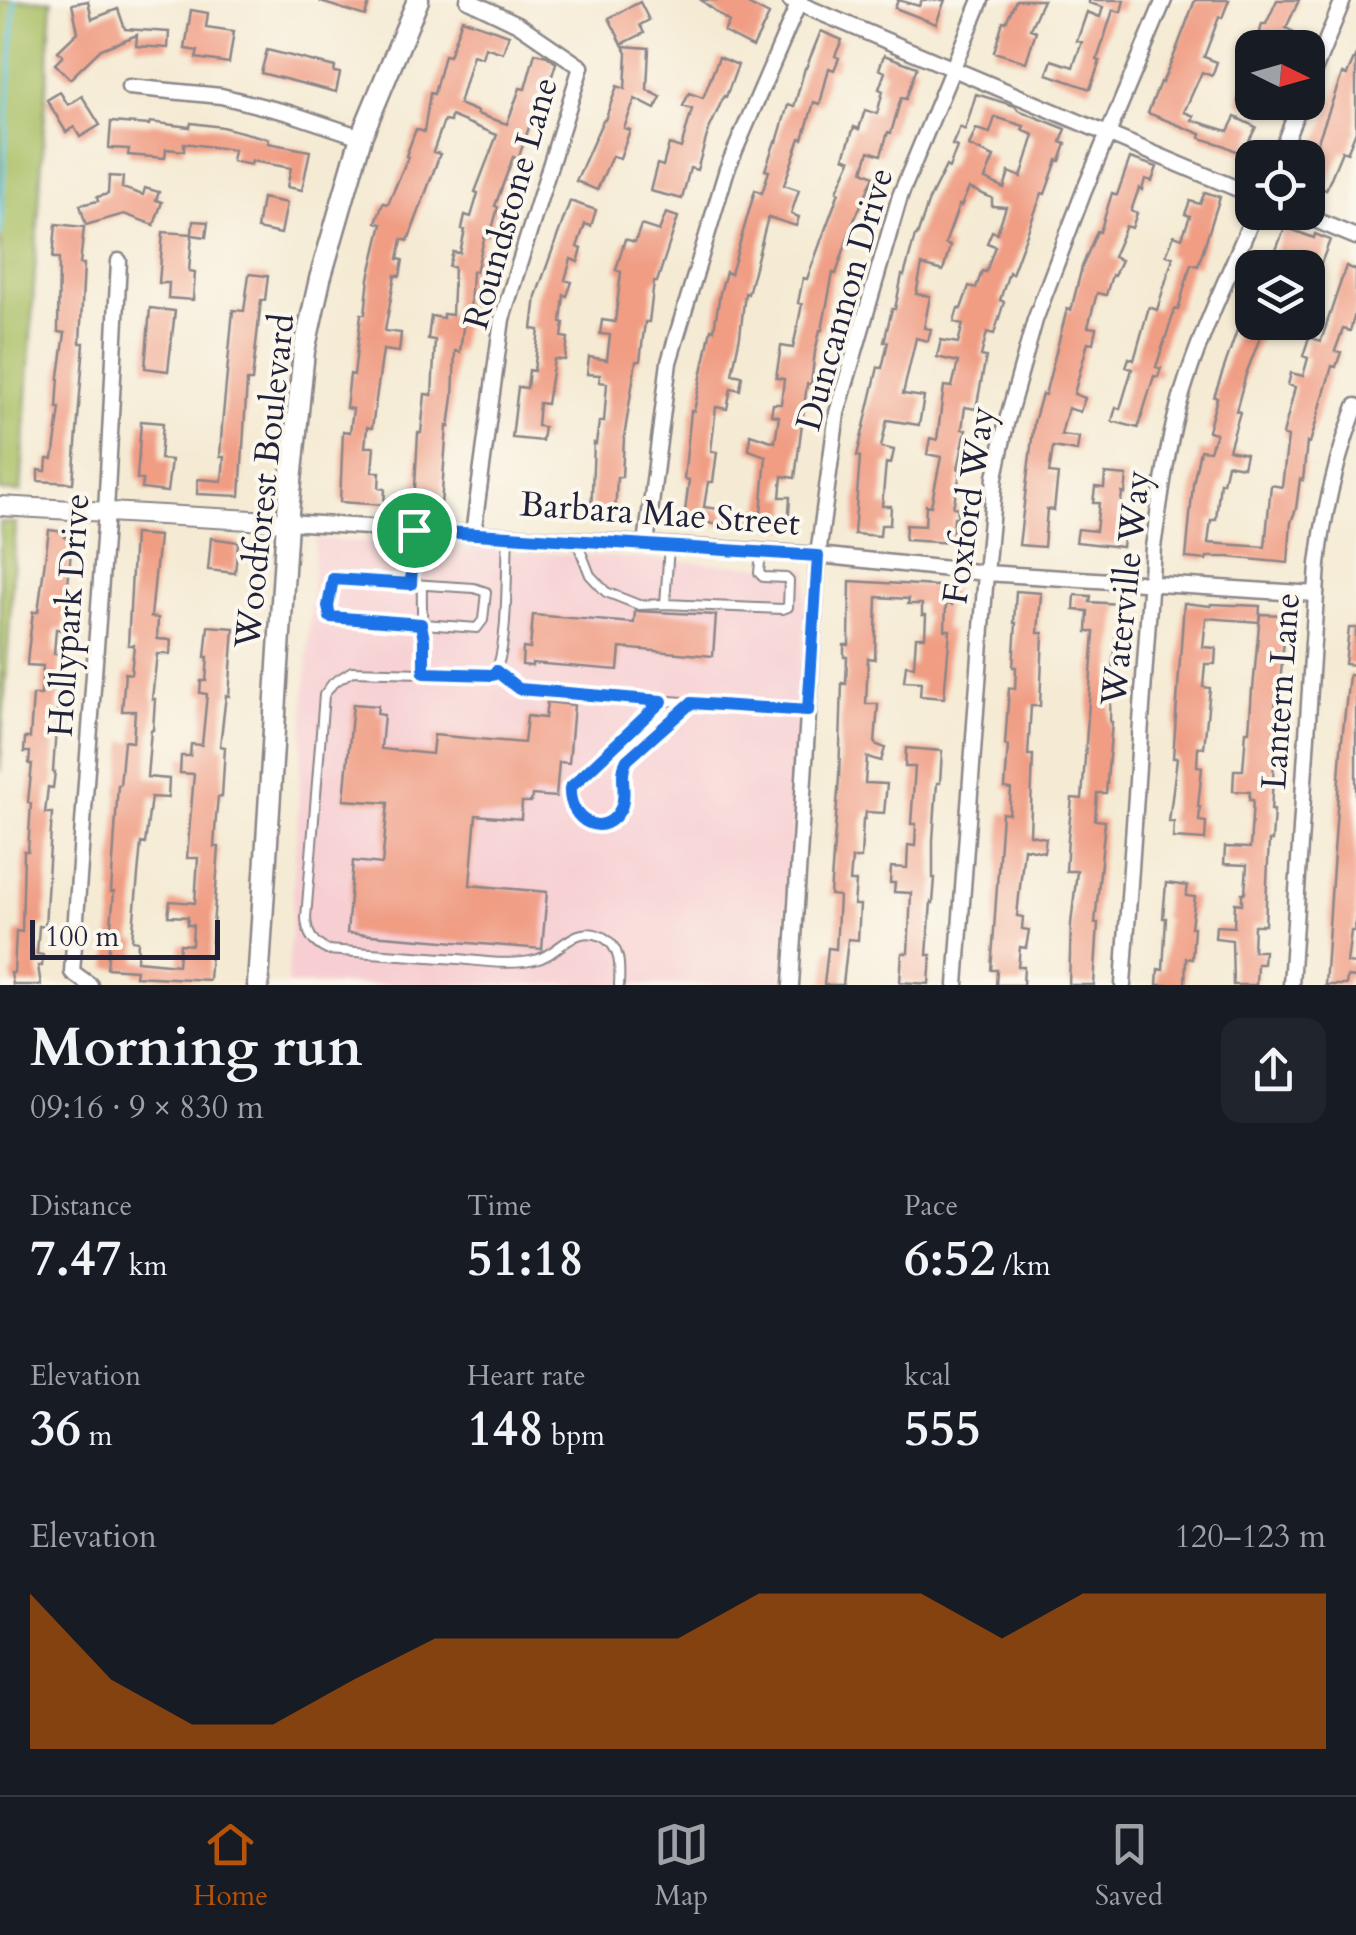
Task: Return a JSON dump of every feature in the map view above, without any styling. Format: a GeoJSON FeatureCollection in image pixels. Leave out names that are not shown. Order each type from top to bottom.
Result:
{"type":"FeatureCollection","features":[{"type":"Feature","properties":{"kind":"main road","name":"Woodforest Boulevard"},"geometry":{"type":"LineString","coordinates":[[258,985],[287,522],[304,351],[324,262],[362,137],[418,0]]}},
{"type":"Feature","properties":{"kind":"street","name":"Roundstone Lane"},"geometry":{"type":"LineString","coordinates":[[468,0],[518,24],[582,68],[502,319],[473,534]]}},
{"type":"Feature","properties":{"kind":"street","name":"Duncannon Drive"},"geometry":{"type":"LineString","coordinates":[[792,985],[818,556],[837,413],[900,196],[981,0]]}},
{"type":"Feature","properties":{"kind":"street","name":"Foxford Way"},"geometry":{"type":"LineString","coordinates":[[956,985],[996,477],[1018,374],[1035,320],[1164,0]]}},
{"type":"Feature","properties":{"kind":"street"},"geometry":{"type":"LineString","coordinates":[[1325,44],[1343,0]]}},
{"type":"Feature","properties":{"kind":"street"},"geometry":{"type":"LineString","coordinates":[[646,544],[669,362],[727,169],[796,1],[1235,188]]}},
{"type":"Feature","properties":{"kind":"street"},"geometry":{"type":"LineString","coordinates":[[128,87],[220,96],[362,137]]}},
{"type":"Feature","properties":{"kind":"street"},"geometry":{"type":"LineString","coordinates":[[1325,224],[1356,237]]}},
{"type":"Feature","properties":{"kind":"street","name":"Waterville Way"},"geometry":{"type":"LineString","coordinates":[[1124,985],[1153,547],[1163,484],[1192,363],[1247,230]]}},
{"type":"Feature","properties":{"kind":"street","name":"Hollypark Drive"},"geometry":{"type":"LineString","coordinates":[[90,985],[72,972],[106,512],[119,261]]}},
{"type":"Feature","properties":{"kind":"street","name":"Lantern Lane"},"geometry":{"type":"LineString","coordinates":[[1291,985],[1322,526],[1335,469],[1356,406]]}},
{"type":"Feature","properties":{"kind":"street","name":"Barbara Mae Street"},"geometry":{"type":"LineString","coordinates":[[2,506],[646,544],[1316,594]]}},
{"type":"Feature","properties":{"kind":"lane"},"geometry":{"type":"LineString","coordinates":[[411,584],[414,530]]}},
{"type":"Feature","properties":{"kind":"lane"},"geometry":{"type":"LineString","coordinates":[[508,536],[500,667],[493,675],[352,671],[324,694],[307,932],[327,950],[494,962],[538,960],[568,938],[592,934],[604,938],[618,954],[619,985]]}},
{"type":"Feature","properties":{"kind":"lane"},"geometry":{"type":"LineString","coordinates":[[577,542],[590,575],[606,592],[639,605],[788,607],[790,581],[763,577],[761,552]]}},
{"type":"Feature","properties":{"kind":"lane"},"geometry":{"type":"LineString","coordinates":[[666,604],[669,546]]}},
{"type":"Feature","properties":{"kind":"lane"},"geometry":{"type":"LineString","coordinates":[[333,579],[422,585],[486,592],[483,620],[478,628],[330,617],[333,579]]}},
{"type":"Feature","properties":{"kind":"lane"},"geometry":{"type":"LineString","coordinates":[[422,585],[424,673]]}},
{"type":"Feature","properties":{"kind":"lane"},"geometry":{"type":"LineString","coordinates":[[496,671],[519,689],[808,711]]}},
{"type":"Feature","properties":{"kind":"lane"},"geometry":{"type":"LineString","coordinates":[[662,701],[570,788],[569,798],[579,818],[592,824],[604,824],[614,818],[624,796],[622,770],[627,760],[691,703]]}},
{"type":"Feature","properties":{"kind":"shaded area"},"geometry":{"type":"Polygon","coordinates":[[[315,539],[808,569],[782,985],[287,985],[315,539]]]}},
{"type":"Feature","properties":{"kind":"green space"},"geometry":{"type":"Polygon","coordinates":[[[0,0],[52,0],[21,492],[0,491],[0,0]]]}},
{"type":"Feature","properties":{"kind":"green space"},"geometry":{"type":"Polygon","coordinates":[[[0,522],[16,523],[0,772],[0,522]]]}},
{"type":"Feature","properties":{"kind":"building"},"geometry":{"type":"Polygon","coordinates":[[[322,0],[370,0],[365,16],[322,0]]]}},
{"type":"Feature","properties":{"kind":"building"},"geometry":{"type":"Polygon","coordinates":[[[701,0],[740,0],[769,15],[753,47],[724,32],[729,22],[701,0]]]}},
{"type":"Feature","properties":{"kind":"building"},"geometry":{"type":"Polygon","coordinates":[[[898,0],[919,6],[922,0],[945,0],[936,24],[895,8],[898,0]]]}},
{"type":"Feature","properties":{"kind":"building"},"geometry":{"type":"Polygon","coordinates":[[[1016,0],[1043,0],[1030,29],[1036,31],[1026,62],[994,52],[1003,21],[1006,22],[1016,0]]]}},
{"type":"Feature","properties":{"kind":"building"},"geometry":{"type":"Polygon","coordinates":[[[1089,0],[1124,0],[1121,12],[1113,10],[1090,89],[1047,74],[1052,60],[1073,67],[1087,12],[1100,17],[1103,7],[1089,0]]]}},
{"type":"Feature","properties":{"kind":"building"},"geometry":{"type":"Polygon","coordinates":[[[1195,0],[1229,0],[1204,57],[1217,62],[1212,76],[1202,72],[1184,112],[1194,116],[1192,120],[1228,131],[1235,117],[1256,127],[1249,140],[1235,140],[1235,151],[1148,113],[1195,0]]]}},
{"type":"Feature","properties":{"kind":"building"},"geometry":{"type":"Polygon","coordinates":[[[1277,0],[1299,0],[1286,28],[1290,30],[1260,30],[1277,0]]]}},
{"type":"Feature","properties":{"kind":"building"},"geometry":{"type":"Polygon","coordinates":[[[88,1],[92,19],[118,9],[125,29],[169,32],[168,48],[136,46],[137,35],[101,49],[70,79],[55,64],[63,56],[58,51],[78,32],[72,4],[88,1]]]}},
{"type":"Feature","properties":{"kind":"building"},"geometry":{"type":"Polygon","coordinates":[[[640,2],[649,20],[640,25],[644,33],[622,44],[609,18],[640,2]]]}},
{"type":"Feature","properties":{"kind":"building"},"geometry":{"type":"Polygon","coordinates":[[[191,10],[208,13],[206,27],[234,31],[229,63],[196,58],[198,51],[185,49],[191,10]]]}},
{"type":"Feature","properties":{"kind":"building"},"geometry":{"type":"Polygon","coordinates":[[[462,19],[509,35],[503,53],[485,47],[482,58],[473,55],[459,104],[477,114],[507,124],[520,88],[525,89],[535,53],[556,63],[518,159],[513,157],[495,206],[498,207],[490,237],[485,235],[476,272],[472,271],[470,312],[465,312],[460,352],[455,351],[441,505],[414,504],[418,433],[425,394],[432,395],[435,340],[428,339],[431,316],[452,315],[454,267],[449,266],[453,252],[460,253],[465,215],[471,217],[478,193],[475,192],[497,135],[451,116],[450,122],[444,121],[433,152],[440,154],[408,241],[402,239],[398,259],[403,260],[400,276],[395,275],[385,331],[401,333],[399,352],[383,350],[372,428],[367,427],[365,447],[374,447],[372,472],[380,472],[384,505],[340,502],[343,431],[350,432],[353,409],[346,408],[350,374],[354,375],[361,314],[365,314],[382,224],[376,222],[383,203],[388,204],[416,129],[424,132],[430,93],[434,94],[444,55],[449,56],[462,19]]]}},
{"type":"Feature","properties":{"kind":"building"},"geometry":{"type":"Polygon","coordinates":[[[821,31],[842,40],[835,56],[839,58],[834,70],[829,68],[820,104],[814,102],[784,185],[799,190],[791,214],[799,217],[796,226],[768,217],[748,294],[745,293],[732,374],[742,376],[740,390],[731,388],[727,409],[716,407],[711,451],[717,452],[713,482],[708,482],[704,507],[725,510],[723,525],[684,520],[691,411],[711,329],[714,330],[720,293],[726,272],[731,274],[755,190],[762,193],[769,171],[765,170],[788,105],[794,107],[821,31]]]}},
{"type":"Feature","properties":{"kind":"building"},"geometry":{"type":"Polygon","coordinates":[[[623,46],[649,48],[647,90],[661,97],[655,109],[635,99],[624,128],[630,130],[620,158],[612,156],[597,190],[576,181],[617,86],[625,89],[627,53],[623,46]]]}},
{"type":"Feature","properties":{"kind":"building"},"geometry":{"type":"Polygon","coordinates":[[[267,50],[335,67],[334,72],[340,73],[336,92],[261,73],[267,50]]]}},
{"type":"Feature","properties":{"kind":"building"},"geometry":{"type":"Polygon","coordinates":[[[1356,54],[1356,131],[1347,153],[1342,151],[1326,190],[1325,140],[1318,140],[1342,74],[1347,75],[1356,54]]]}},
{"type":"Feature","properties":{"kind":"building"},"geometry":{"type":"Polygon","coordinates":[[[884,55],[917,67],[906,99],[901,98],[881,155],[869,151],[863,171],[874,176],[836,274],[833,273],[811,384],[807,384],[795,478],[782,476],[780,497],[790,497],[788,529],[743,526],[744,512],[761,513],[766,456],[749,450],[750,434],[775,442],[779,416],[771,415],[773,404],[781,404],[784,379],[776,378],[781,346],[793,348],[803,278],[807,279],[851,160],[844,157],[854,127],[859,129],[865,110],[877,114],[885,72],[879,69],[884,55]]]}},
{"type":"Feature","properties":{"kind":"building"},"geometry":{"type":"Polygon","coordinates":[[[719,57],[738,65],[708,132],[697,170],[690,168],[682,199],[650,191],[657,164],[663,166],[669,144],[681,148],[692,109],[683,106],[689,93],[703,98],[719,57]]]}},
{"type":"Feature","properties":{"kind":"building"},"geometry":{"type":"Polygon","coordinates":[[[60,92],[68,105],[82,96],[100,125],[80,137],[74,127],[66,132],[47,100],[60,92]]]}},
{"type":"Feature","properties":{"kind":"building"},"geometry":{"type":"Polygon","coordinates":[[[976,94],[1066,129],[1061,142],[1066,144],[1045,194],[1042,193],[1012,274],[1009,272],[994,334],[987,332],[976,409],[965,407],[962,429],[966,430],[953,507],[958,508],[952,543],[905,540],[906,525],[925,526],[926,505],[931,506],[941,457],[927,454],[930,438],[937,440],[944,386],[952,387],[958,362],[937,357],[941,340],[958,343],[963,324],[954,322],[958,308],[961,309],[969,286],[976,288],[982,271],[986,272],[995,246],[987,243],[992,231],[997,233],[1006,207],[992,206],[992,198],[969,188],[945,244],[950,246],[943,271],[922,265],[916,294],[930,296],[924,328],[931,329],[928,341],[916,338],[903,394],[924,397],[919,425],[887,420],[881,447],[894,450],[891,464],[886,463],[882,506],[891,506],[890,525],[881,525],[880,536],[854,534],[860,457],[857,456],[878,367],[882,368],[892,309],[929,200],[946,166],[949,168],[957,147],[952,145],[960,127],[965,130],[976,94]],[[995,117],[990,133],[976,129],[969,146],[994,157],[985,179],[1004,188],[1009,172],[1021,177],[1034,135],[1022,130],[1024,126],[995,117]]]}},
{"type":"Feature","properties":{"kind":"building"},"geometry":{"type":"Polygon","coordinates":[[[111,122],[222,127],[269,139],[268,143],[310,151],[302,190],[287,187],[291,168],[232,161],[234,150],[184,143],[184,151],[166,149],[165,158],[128,155],[129,149],[109,148],[111,122]]]}},
{"type":"Feature","properties":{"kind":"building"},"geometry":{"type":"Polygon","coordinates":[[[1130,158],[1157,167],[1152,181],[1145,179],[1142,190],[1139,188],[1131,211],[1137,213],[1132,228],[1126,226],[1113,257],[1121,260],[1106,295],[1097,293],[1088,327],[1096,328],[1093,343],[1088,342],[1074,394],[1085,398],[1080,412],[1068,408],[1061,435],[1079,437],[1077,451],[1053,447],[1049,473],[1058,474],[1054,510],[1047,509],[1044,547],[1019,545],[1034,422],[1042,394],[1045,395],[1082,267],[1097,231],[1100,232],[1112,193],[1117,195],[1130,158]]]}},
{"type":"Feature","properties":{"kind":"building"},"geometry":{"type":"Polygon","coordinates":[[[109,176],[123,177],[122,188],[143,195],[145,188],[159,192],[156,200],[162,202],[154,225],[124,214],[86,225],[80,205],[108,194],[109,176]]]}},
{"type":"Feature","properties":{"kind":"building"},"geometry":{"type":"Polygon","coordinates":[[[1205,192],[1220,197],[1198,266],[1191,264],[1178,310],[1175,309],[1156,367],[1161,368],[1158,377],[1154,376],[1138,428],[1112,421],[1116,407],[1120,409],[1132,369],[1126,367],[1129,358],[1134,360],[1149,307],[1157,310],[1173,257],[1166,255],[1174,235],[1182,238],[1190,216],[1185,214],[1190,201],[1200,204],[1205,192]]]}},
{"type":"Feature","properties":{"kind":"building"},"geometry":{"type":"Polygon","coordinates":[[[262,198],[287,203],[281,234],[257,229],[262,198]]]}},
{"type":"Feature","properties":{"kind":"building"},"geometry":{"type":"Polygon","coordinates":[[[570,201],[596,210],[591,226],[585,224],[577,247],[582,249],[578,262],[571,259],[565,280],[572,282],[567,296],[564,295],[561,322],[562,337],[568,338],[565,360],[554,359],[547,404],[539,403],[537,426],[544,427],[542,441],[512,438],[518,387],[527,388],[529,370],[534,371],[539,330],[532,329],[536,296],[570,201]]]}},
{"type":"Feature","properties":{"kind":"building"},"geometry":{"type":"Polygon","coordinates":[[[666,213],[678,217],[654,282],[649,322],[645,322],[640,361],[636,361],[622,477],[617,477],[615,517],[591,515],[594,443],[599,422],[604,422],[607,383],[599,382],[600,375],[587,374],[589,357],[607,360],[610,335],[600,334],[602,320],[615,322],[621,272],[616,270],[625,239],[635,242],[641,225],[659,231],[666,213]]]}},
{"type":"Feature","properties":{"kind":"building"},"geometry":{"type":"Polygon","coordinates":[[[193,221],[208,222],[206,237],[192,235],[189,271],[195,272],[193,300],[168,298],[169,283],[159,283],[163,232],[192,234],[193,221]]]}},
{"type":"Feature","properties":{"kind":"building"},"geometry":{"type":"Polygon","coordinates":[[[56,224],[84,227],[80,343],[84,343],[73,483],[38,481],[38,470],[46,471],[47,459],[53,459],[60,408],[59,376],[65,333],[58,332],[59,258],[53,258],[56,224]]]}},
{"type":"Feature","properties":{"kind":"building"},"geometry":{"type":"Polygon","coordinates":[[[1284,230],[1330,240],[1325,253],[1276,250],[1284,230]]]}},
{"type":"Feature","properties":{"kind":"building"},"geometry":{"type":"Polygon","coordinates":[[[1346,266],[1356,270],[1356,310],[1350,331],[1343,329],[1335,351],[1341,352],[1336,367],[1332,366],[1310,443],[1307,442],[1303,480],[1300,479],[1291,522],[1288,563],[1228,557],[1186,558],[1200,450],[1210,451],[1216,433],[1208,431],[1217,398],[1214,397],[1235,336],[1235,340],[1259,340],[1246,374],[1229,450],[1246,454],[1243,467],[1227,464],[1208,543],[1265,547],[1271,485],[1282,487],[1288,437],[1283,435],[1295,387],[1288,385],[1291,373],[1303,376],[1308,340],[1325,340],[1325,329],[1346,266]]]}},
{"type":"Feature","properties":{"kind":"building"},"geometry":{"type":"Polygon","coordinates":[[[249,274],[268,276],[265,300],[261,300],[252,381],[247,381],[240,496],[197,494],[198,479],[222,481],[224,457],[220,457],[233,310],[244,311],[249,274]]]}},
{"type":"Feature","properties":{"kind":"building"},"geometry":{"type":"Polygon","coordinates":[[[150,308],[175,311],[168,371],[145,368],[150,308]]]}},
{"type":"Feature","properties":{"kind":"building"},"geometry":{"type":"Polygon","coordinates":[[[141,421],[163,423],[160,459],[171,460],[167,492],[142,489],[143,480],[137,479],[141,421]]]}},
{"type":"Feature","properties":{"kind":"building"},"geometry":{"type":"Polygon","coordinates":[[[1105,474],[1127,476],[1119,518],[1125,518],[1122,547],[1076,542],[1078,529],[1096,531],[1099,503],[1093,503],[1095,487],[1104,488],[1105,474]]]}},
{"type":"Feature","properties":{"kind":"building"},"geometry":{"type":"Polygon","coordinates":[[[49,530],[65,532],[65,538],[72,539],[64,630],[56,629],[54,654],[61,654],[55,772],[53,788],[48,787],[45,813],[52,813],[45,927],[39,926],[37,954],[43,955],[42,966],[38,966],[41,985],[13,985],[16,931],[22,932],[24,851],[28,851],[31,803],[28,802],[32,764],[30,752],[24,752],[25,738],[30,738],[33,695],[41,695],[43,666],[27,665],[28,652],[33,612],[38,612],[49,530]]]}},
{"type":"Feature","properties":{"kind":"building"},"geometry":{"type":"Polygon","coordinates":[[[134,534],[159,536],[151,617],[158,618],[157,639],[171,640],[170,654],[157,654],[147,777],[169,779],[168,798],[151,797],[145,844],[141,843],[132,940],[138,941],[137,961],[178,965],[180,944],[192,945],[193,925],[187,925],[188,917],[168,916],[170,901],[195,903],[198,858],[187,858],[194,774],[180,773],[181,756],[190,756],[191,744],[202,745],[207,694],[200,693],[201,681],[206,681],[208,626],[234,628],[229,696],[226,695],[220,746],[225,747],[222,797],[218,797],[216,817],[214,847],[219,847],[209,980],[135,976],[136,970],[107,968],[118,785],[124,741],[133,742],[135,711],[122,711],[125,673],[131,674],[134,645],[128,645],[134,534]]]}},
{"type":"Feature","properties":{"kind":"building"},"geometry":{"type":"Polygon","coordinates":[[[211,538],[238,542],[235,573],[208,570],[211,538]]]}},
{"type":"Feature","properties":{"kind":"building"},"geometry":{"type":"Polygon","coordinates":[[[850,581],[953,587],[952,605],[946,604],[945,630],[950,630],[944,698],[920,696],[921,682],[904,681],[906,665],[914,666],[916,637],[925,637],[922,604],[877,597],[875,659],[868,658],[866,704],[878,704],[875,744],[885,748],[881,761],[867,757],[865,783],[887,784],[884,813],[866,812],[861,858],[852,858],[850,882],[856,882],[854,905],[860,905],[858,940],[848,939],[843,985],[824,985],[828,948],[836,949],[839,896],[830,895],[842,683],[846,684],[844,645],[849,645],[850,581]]]}},
{"type":"Feature","properties":{"kind":"building"},"geometry":{"type":"Polygon","coordinates":[[[1016,591],[1041,593],[1040,706],[1031,706],[1028,755],[1033,755],[1030,835],[1046,838],[1044,852],[1024,848],[1017,916],[1023,917],[1022,929],[1029,930],[1026,948],[1020,947],[1018,967],[1024,967],[1023,985],[996,985],[997,970],[991,970],[1002,813],[1009,814],[1011,789],[1005,788],[1005,745],[1009,688],[1015,689],[1016,591]]]}},
{"type":"Feature","properties":{"kind":"building"},"geometry":{"type":"Polygon","coordinates":[[[1075,595],[1091,596],[1090,602],[1119,604],[1106,793],[1097,793],[1095,820],[1105,821],[1095,923],[1094,985],[1069,985],[1077,871],[1066,871],[1068,838],[1072,798],[1082,799],[1094,632],[1087,632],[1088,611],[1074,610],[1075,595]]]}},
{"type":"Feature","properties":{"kind":"building"},"geometry":{"type":"Polygon","coordinates":[[[1184,603],[1260,606],[1259,622],[1206,618],[1203,647],[1216,648],[1215,664],[1205,664],[1203,687],[1210,688],[1204,748],[1198,747],[1197,766],[1202,767],[1199,821],[1206,822],[1205,840],[1173,838],[1174,822],[1169,822],[1177,758],[1173,758],[1184,603]]]}},
{"type":"Feature","properties":{"kind":"building"},"geometry":{"type":"Polygon","coordinates":[[[635,611],[716,615],[713,656],[620,648],[618,670],[522,665],[523,648],[530,649],[533,615],[634,623],[635,611]]]}},
{"type":"Feature","properties":{"kind":"building"},"geometry":{"type":"Polygon","coordinates":[[[1260,614],[1286,615],[1275,709],[1280,709],[1265,925],[1254,925],[1253,951],[1264,951],[1263,964],[1257,964],[1256,985],[1233,985],[1232,940],[1215,938],[1216,926],[1234,927],[1235,903],[1242,904],[1245,893],[1247,865],[1224,864],[1225,847],[1250,848],[1253,800],[1249,800],[1250,792],[1233,791],[1234,770],[1243,770],[1249,731],[1260,614]]]}},
{"type":"Feature","properties":{"kind":"building"},"geometry":{"type":"Polygon","coordinates":[[[1349,628],[1356,628],[1356,665],[1345,664],[1349,628]]]}},
{"type":"Feature","properties":{"kind":"building"},"geometry":{"type":"Polygon","coordinates":[[[1349,675],[1356,676],[1356,916],[1347,963],[1356,964],[1356,978],[1347,977],[1346,985],[1325,985],[1341,749],[1349,675]]]}},
{"type":"Feature","properties":{"kind":"building"},"geometry":{"type":"Polygon","coordinates":[[[547,702],[574,705],[569,763],[559,762],[556,797],[532,795],[531,802],[522,802],[521,819],[476,815],[470,885],[547,892],[542,949],[347,933],[353,861],[382,864],[388,803],[344,800],[353,704],[378,706],[377,714],[384,715],[381,749],[432,754],[434,735],[524,743],[527,716],[545,718],[547,702]]]}},
{"type":"Feature","properties":{"kind":"building"},"geometry":{"type":"Polygon","coordinates":[[[906,748],[942,751],[933,840],[935,878],[927,955],[931,955],[929,984],[900,982],[902,953],[908,953],[911,893],[894,892],[895,883],[890,883],[891,867],[907,868],[908,845],[915,846],[916,824],[911,824],[915,767],[905,767],[906,748]]]}},
{"type":"Feature","properties":{"kind":"building"},"geometry":{"type":"Polygon","coordinates":[[[1166,883],[1188,886],[1186,896],[1195,897],[1192,959],[1186,958],[1185,985],[1157,985],[1158,969],[1163,970],[1166,883]]]}},
{"type":"Feature","properties":{"kind":"waterway"},"geometry":{"type":"LineString","coordinates":[[0,236],[15,0]]}},
{"type":"Feature","properties":{"kind":"route"},"geometry":{"type":"LineString","coordinates":[[414,530],[818,556],[808,711],[691,703],[627,760],[622,770],[624,796],[620,808],[604,824],[592,824],[579,818],[569,798],[570,788],[662,701],[519,689],[496,671],[493,675],[424,673],[421,624],[330,617],[333,579],[411,584],[414,530]]}}]}
